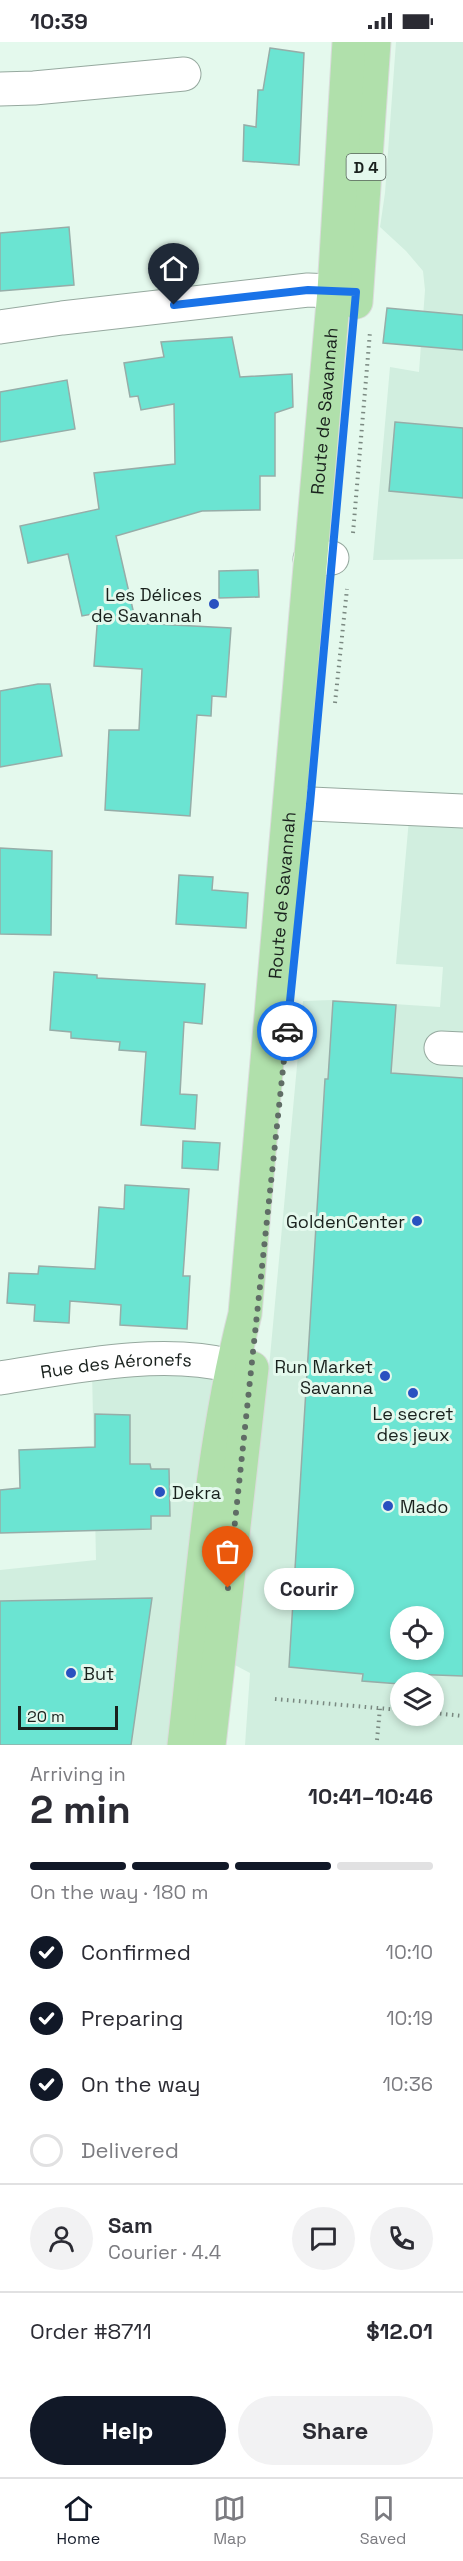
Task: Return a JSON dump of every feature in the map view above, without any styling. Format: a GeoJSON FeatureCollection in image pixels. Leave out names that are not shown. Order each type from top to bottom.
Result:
{"type":"FeatureCollection","features":[{"type":"Feature","properties":{"kind":"main road","name":"Route de Savannah"},"geometry":{"type":"LineString","coordinates":[[184,1745],[218,1444],[231,1366],[245,1314],[300,804],[332,550],[345,291],[349,42]]}},
{"type":"Feature","properties":{"kind":"main road","name":"Route de Savannah"},"geometry":{"type":"LineString","coordinates":[[345,291],[374,42]]}},
{"type":"Feature","properties":{"kind":"main road","name":"Route de Savannah"},"geometry":{"type":"LineString","coordinates":[[209,1745],[256,1326],[300,804]]}},
{"type":"Feature","properties":{"kind":"street"},"geometry":{"type":"LineString","coordinates":[[0,89],[184,74]]}},
{"type":"Feature","properties":{"kind":"street"},"geometry":{"type":"LineString","coordinates":[[0,327],[308,290],[345,291]]}},
{"type":"Feature","properties":{"kind":"street"},"geometry":{"type":"LineString","coordinates":[[300,804],[463,810]]}},
{"type":"Feature","properties":{"kind":"street","name":"Rue des Aéronefs"},"geometry":{"type":"LineString","coordinates":[[0,1378],[87,1365],[172,1358],[200,1359],[231,1366]]}},
{"type":"Feature","properties":{"kind":"path"},"geometry":{"type":"LineString","coordinates":[[332,550],[371,321]]}},
{"type":"Feature","properties":{"kind":"path"},"geometry":{"type":"LineString","coordinates":[[275,1699],[390,1709]]}},
{"type":"Feature","properties":{"kind":"path"},"geometry":{"type":"LineString","coordinates":[[377,1740],[380,1708]]}},
{"type":"Feature","properties":{"kind":"path"},"geometry":{"type":"LineString","coordinates":[[444,1714],[463,1716]]}},
{"type":"Feature","properties":{"kind":"shaded area"},"geometry":{"type":"Polygon","coordinates":[[[396,42],[463,42],[463,559],[373,560],[390,367],[419,372],[425,290],[423,271],[406,251],[380,227],[385,193],[396,42]]]}},
{"type":"Feature","properties":{"kind":"shaded area","name":"Run Market Savanna"},"geometry":{"type":"Polygon","coordinates":[[[463,795],[463,1745],[245,1745],[250,1673],[231,1663],[270,1357],[303,1001],[332,1000],[440,1007],[443,967],[396,964],[410,808],[463,795]]]}},
{"type":"Feature","properties":{"kind":"shaded area"},"geometry":{"type":"Polygon","coordinates":[[[214,1364],[170,1745],[0,1745],[0,1570],[96,1560],[92,1371],[214,1364]]]}},
{"type":"Feature","properties":{"kind":"building"},"geometry":{"type":"Polygon","coordinates":[[[270,48],[304,53],[299,165],[243,161],[244,125],[256,127],[258,90],[263,90],[270,48]]]}},
{"type":"Feature","properties":{"kind":"building"},"geometry":{"type":"Polygon","coordinates":[[[69,227],[74,285],[0,291],[0,233],[69,227]]]}},
{"type":"Feature","properties":{"kind":"building"},"geometry":{"type":"Polygon","coordinates":[[[387,308],[463,315],[463,350],[383,343],[387,308]]]}},
{"type":"Feature","properties":{"kind":"building"},"geometry":{"type":"Polygon","coordinates":[[[232,337],[240,377],[292,374],[293,407],[275,413],[275,476],[260,476],[260,510],[202,511],[116,536],[136,623],[231,628],[226,697],[212,696],[211,716],[197,715],[190,816],[105,810],[109,730],[139,730],[142,669],[94,666],[98,613],[82,616],[68,554],[28,563],[20,526],[99,509],[94,473],[175,464],[174,404],[141,410],[138,396],[130,397],[124,363],[164,357],[161,342],[232,337]]]}},
{"type":"Feature","properties":{"kind":"building"},"geometry":{"type":"Polygon","coordinates":[[[67,380],[75,429],[0,442],[0,392],[67,380]]]}},
{"type":"Feature","properties":{"kind":"building"},"geometry":{"type":"Polygon","coordinates":[[[395,422],[463,428],[463,498],[389,491],[395,422]]]}},
{"type":"Feature","properties":{"kind":"building"},"geometry":{"type":"Polygon","coordinates":[[[258,570],[259,597],[219,598],[219,571],[258,570]]]}},
{"type":"Feature","properties":{"kind":"building"},"geometry":{"type":"Polygon","coordinates":[[[50,684],[62,756],[0,767],[0,691],[50,684]]]}},
{"type":"Feature","properties":{"kind":"building"},"geometry":{"type":"Polygon","coordinates":[[[0,848],[52,851],[51,935],[0,934],[0,848]]]}},
{"type":"Feature","properties":{"kind":"building"},"geometry":{"type":"Polygon","coordinates":[[[179,875],[213,877],[212,890],[248,893],[246,928],[176,924],[179,875]]]}},
{"type":"Feature","properties":{"kind":"building"},"geometry":{"type":"Polygon","coordinates":[[[54,972],[97,975],[97,978],[205,984],[202,1024],[184,1022],[180,1094],[197,1095],[195,1129],[141,1125],[146,1052],[119,1050],[120,1042],[71,1038],[71,1032],[50,1030],[54,972]]]}},
{"type":"Feature","properties":{"kind":"building","name":"Run Market Savanna"},"geometry":{"type":"Polygon","coordinates":[[[333,1001],[396,1005],[391,1073],[463,1078],[463,1676],[444,1675],[444,1672],[390,1672],[390,1683],[362,1681],[363,1674],[289,1667],[325,1079],[328,1079],[333,1001]]]}},
{"type":"Feature","properties":{"kind":"building"},"geometry":{"type":"Polygon","coordinates":[[[183,1141],[220,1143],[218,1170],[182,1168],[183,1141]]]}},
{"type":"Feature","properties":{"kind":"building"},"geometry":{"type":"Polygon","coordinates":[[[125,1185],[189,1189],[183,1276],[190,1276],[187,1329],[120,1325],[121,1305],[70,1301],[69,1323],[34,1321],[35,1305],[7,1303],[9,1273],[38,1274],[39,1266],[95,1269],[99,1207],[124,1209],[125,1185]]]}},
{"type":"Feature","properties":{"kind":"building"},"geometry":{"type":"Polygon","coordinates":[[[95,1414],[130,1415],[130,1464],[150,1464],[151,1469],[169,1469],[170,1516],[151,1516],[151,1529],[0,1533],[0,1490],[20,1488],[19,1450],[95,1447],[95,1414]]]}},
{"type":"Feature","properties":{"kind":"building","name":"But"},"geometry":{"type":"Polygon","coordinates":[[[152,1598],[131,1745],[0,1745],[0,1601],[152,1598]]]}},
{"type":"Feature","properties":{"kind":"way so far"},"geometry":{"type":"LineString","coordinates":[[228,1588],[287,1031]]}},
{"type":"Feature","properties":{"kind":"place","name":"Les Délices de Savannah"},"geometry":{"type":"Point","coordinates":[214,604]}},
{"type":"Feature","properties":{"kind":"place","name":"GoldenCenter"},"geometry":{"type":"Point","coordinates":[417,1221]}},
{"type":"Feature","properties":{"kind":"place","name":"Run Market Savanna"},"geometry":{"type":"Point","coordinates":[385,1376]}},
{"type":"Feature","properties":{"kind":"place","name":"Le secret des jeux"},"geometry":{"type":"Point","coordinates":[413,1393]}},
{"type":"Feature","properties":{"kind":"place","name":"Dekra"},"geometry":{"type":"Point","coordinates":[160,1492]}},
{"type":"Feature","properties":{"kind":"place","name":"Mado"},"geometry":{"type":"Point","coordinates":[388,1506]}},
{"type":"Feature","properties":{"kind":"place","name":"Courir"},"geometry":{"type":"Point","coordinates":[228,1588]}},
{"type":"Feature","properties":{"kind":"place","name":"But"},"geometry":{"type":"Point","coordinates":[71,1673]}},
{"type":"Feature","properties":{"kind":"route"},"geometry":{"type":"LineString","coordinates":[[174,305],[308,290],[356,292],[287,1031]]}}]}
